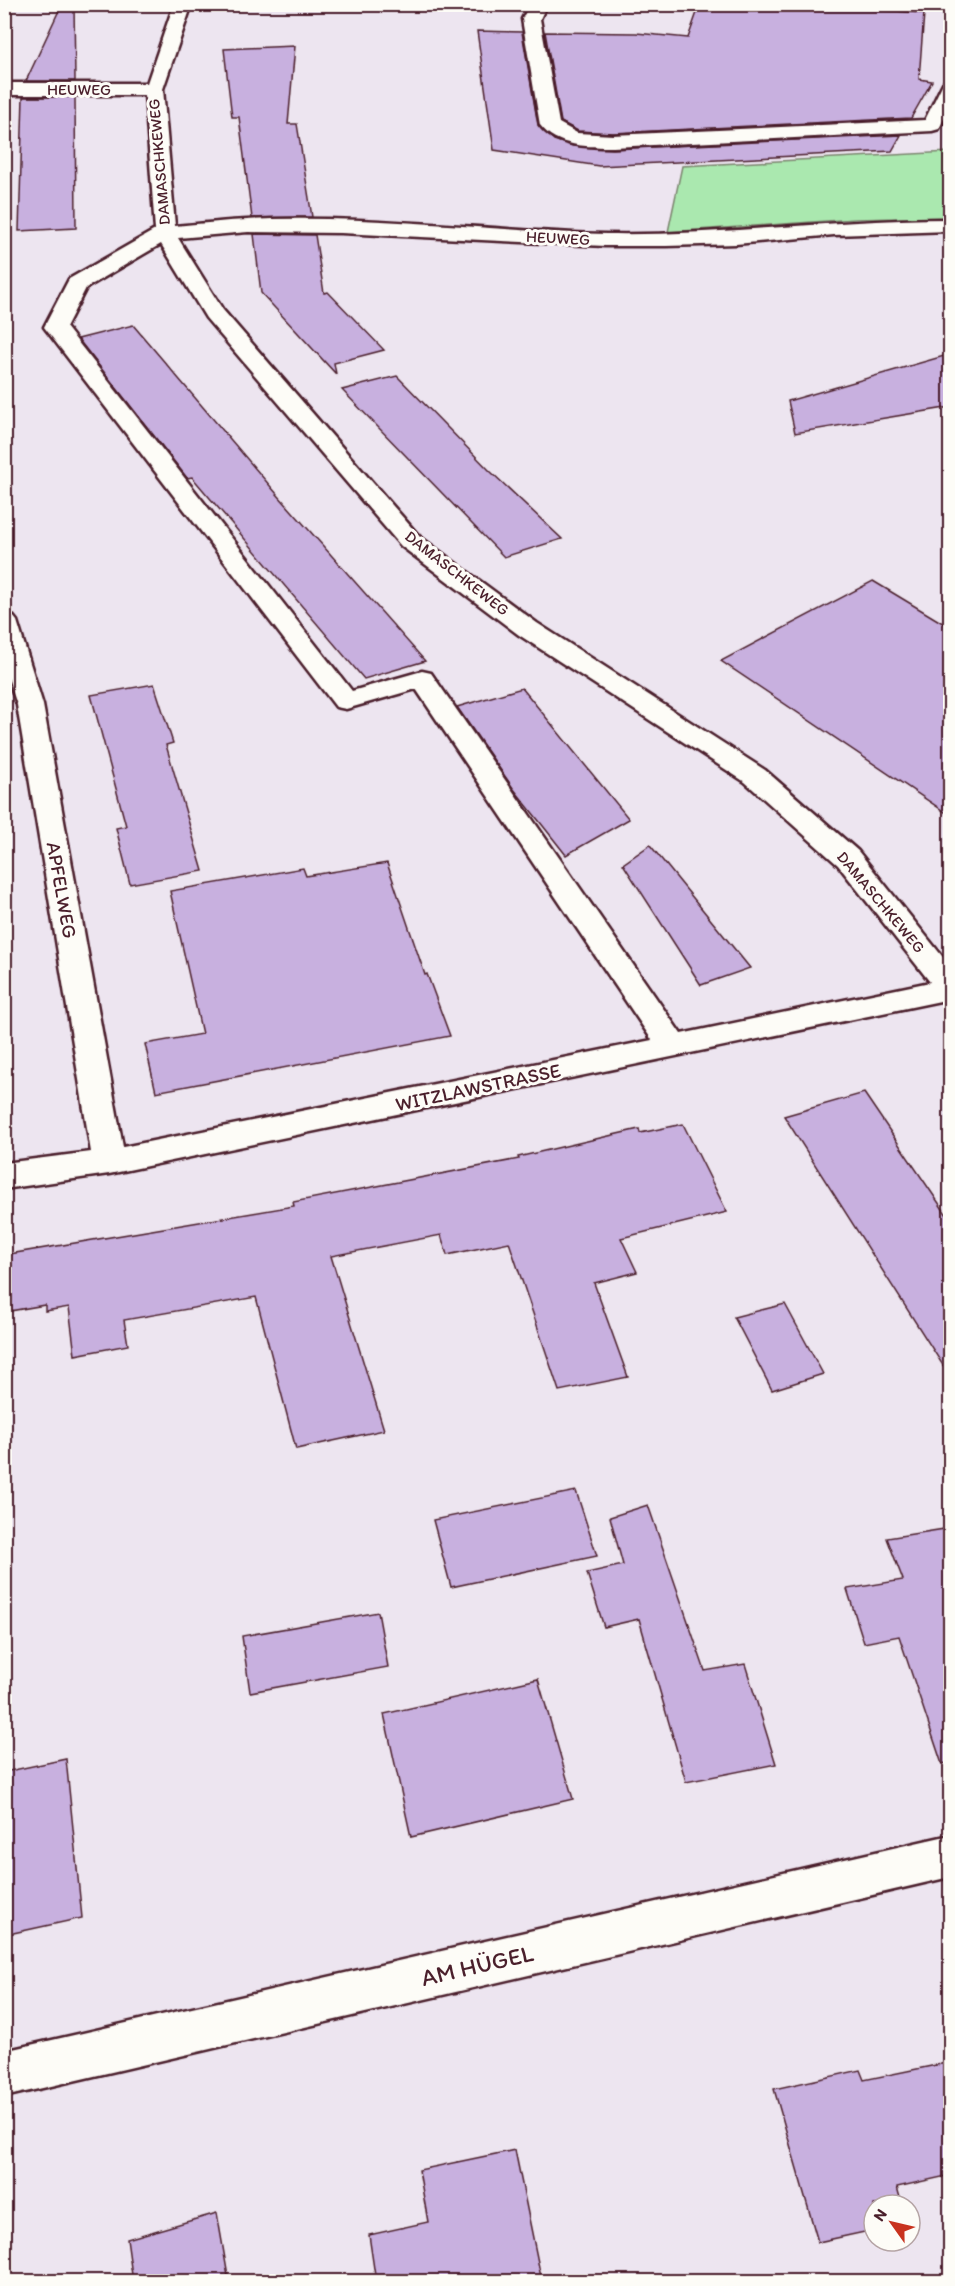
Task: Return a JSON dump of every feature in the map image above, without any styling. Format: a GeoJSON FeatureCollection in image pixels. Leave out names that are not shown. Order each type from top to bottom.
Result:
{"type":"FeatureCollection","features":[{"type":"Feature","properties":{"kind":"street","name":"DAMASCHKEWEG"},"geometry":{"type":"LineString","coordinates":[[183,4],[154,89],[165,233],[214,313],[410,541],[528,629],[755,776],[848,858],[951,987]]}},
{"type":"Feature","properties":{"kind":"street"},"geometry":{"type":"LineString","coordinates":[[539,4],[531,19],[550,125],[564,135],[578,139],[613,141],[932,125],[951,87]]}},
{"type":"Feature","properties":{"kind":"street","name":"HEUWEG"},"geometry":{"type":"LineString","coordinates":[[4,89],[154,89]]}},
{"type":"Feature","properties":{"kind":"street","name":"HEUWEG"},"geometry":{"type":"LineString","coordinates":[[165,233],[248,226],[341,227],[605,240],[666,240],[736,238],[834,229],[951,225]]}},
{"type":"Feature","properties":{"kind":"street"},"geometry":{"type":"LineString","coordinates":[[165,233],[77,284],[55,327],[346,701],[422,679],[673,1047]]}},
{"type":"Feature","properties":{"kind":"street","name":"APFELWEG"},"geometry":{"type":"LineString","coordinates":[[4,621],[30,705],[109,1162]]}},
{"type":"Feature","properties":{"kind":"street","name":"WITZLAWSTRASSE"},"geometry":{"type":"LineString","coordinates":[[4,1176],[109,1162],[673,1047],[951,987]]}},
{"type":"Feature","properties":{"kind":"street","name":"AM HÜGEL"},"geometry":{"type":"LineString","coordinates":[[4,2074],[951,1856]]}},
{"type":"Feature","properties":{"kind":"green space"},"geometry":{"type":"Polygon","coordinates":[[[950,152],[950,217],[855,219],[668,232],[682,166],[950,152]]]}},
{"type":"Feature","properties":{"kind":"building"},"geometry":{"type":"Polygon","coordinates":[[[62,4],[74,4],[75,81],[26,81],[62,4]]]}},
{"type":"Feature","properties":{"kind":"building"},"geometry":{"type":"Polygon","coordinates":[[[700,4],[791,4],[924,13],[919,79],[932,81],[911,118],[613,133],[578,131],[561,122],[545,32],[636,33],[688,38],[700,4]]]}},
{"type":"Feature","properties":{"kind":"building"},"geometry":{"type":"Polygon","coordinates":[[[477,31],[522,32],[538,125],[554,140],[573,146],[613,149],[901,135],[892,151],[599,166],[494,150],[477,31]]]}},
{"type":"Feature","properties":{"kind":"building"},"geometry":{"type":"Polygon","coordinates":[[[295,46],[288,124],[297,124],[312,217],[252,218],[239,117],[232,117],[224,49],[295,46]]]}},
{"type":"Feature","properties":{"kind":"building"},"geometry":{"type":"Polygon","coordinates":[[[23,97],[75,97],[76,228],[19,231],[23,97]]]}},
{"type":"Feature","properties":{"kind":"building"},"geometry":{"type":"Polygon","coordinates":[[[254,234],[315,235],[324,293],[328,292],[384,350],[334,363],[336,374],[261,293],[254,234]]]}},
{"type":"Feature","properties":{"kind":"building"},"geometry":{"type":"Polygon","coordinates":[[[133,325],[277,494],[425,661],[364,679],[192,477],[187,478],[78,339],[133,325]]]}},
{"type":"Feature","properties":{"kind":"building"},"geometry":{"type":"Polygon","coordinates":[[[951,354],[951,407],[795,433],[788,401],[951,354]]]}},
{"type":"Feature","properties":{"kind":"building"},"geometry":{"type":"Polygon","coordinates":[[[397,376],[490,471],[562,539],[504,557],[342,390],[397,376]]]}},
{"type":"Feature","properties":{"kind":"building"},"geometry":{"type":"Polygon","coordinates":[[[873,581],[951,628],[951,816],[721,661],[873,581]]]}},
{"type":"Feature","properties":{"kind":"building"},"geometry":{"type":"Polygon","coordinates":[[[154,684],[173,743],[166,745],[203,871],[130,884],[116,828],[126,826],[91,695],[154,684]]]}},
{"type":"Feature","properties":{"kind":"building"},"geometry":{"type":"Polygon","coordinates":[[[522,688],[629,819],[566,855],[513,788],[457,707],[522,688]]]}},
{"type":"Feature","properties":{"kind":"building"},"geometry":{"type":"Polygon","coordinates":[[[650,845],[750,968],[701,985],[623,864],[650,845]]]}},
{"type":"Feature","properties":{"kind":"building"},"geometry":{"type":"Polygon","coordinates":[[[387,863],[425,975],[427,974],[450,1036],[156,1092],[145,1044],[202,1034],[170,891],[303,868],[306,876],[387,863]]]}},
{"type":"Feature","properties":{"kind":"building"},"geometry":{"type":"Polygon","coordinates":[[[864,1093],[951,1221],[951,1378],[784,1116],[864,1093]]]}},
{"type":"Feature","properties":{"kind":"building"},"geometry":{"type":"Polygon","coordinates":[[[683,1124],[727,1212],[621,1238],[637,1272],[594,1283],[628,1377],[559,1391],[509,1242],[447,1255],[441,1235],[331,1256],[384,1430],[296,1449],[256,1297],[124,1320],[128,1345],[75,1355],[69,1307],[45,1311],[45,1305],[4,1312],[4,1255],[294,1206],[293,1202],[519,1159],[518,1157],[639,1129],[640,1133],[683,1124]]]}},
{"type":"Feature","properties":{"kind":"building"},"geometry":{"type":"Polygon","coordinates":[[[785,1304],[823,1374],[772,1390],[734,1317],[785,1304]]]}},
{"type":"Feature","properties":{"kind":"building"},"geometry":{"type":"Polygon","coordinates":[[[576,1491],[597,1556],[451,1587],[433,1520],[576,1491]]]}},
{"type":"Feature","properties":{"kind":"building"},"geometry":{"type":"Polygon","coordinates":[[[648,1505],[705,1671],[745,1664],[776,1764],[686,1782],[639,1619],[604,1627],[587,1573],[623,1565],[610,1517],[648,1505]]]}},
{"type":"Feature","properties":{"kind":"building"},"geometry":{"type":"Polygon","coordinates":[[[951,1528],[951,1762],[942,1764],[899,1636],[864,1643],[847,1589],[903,1580],[887,1538],[951,1528]]]}},
{"type":"Feature","properties":{"kind":"building"},"geometry":{"type":"Polygon","coordinates":[[[378,1612],[388,1667],[250,1692],[242,1636],[378,1612]]]}},
{"type":"Feature","properties":{"kind":"building"},"geometry":{"type":"Polygon","coordinates":[[[538,1679],[573,1799],[411,1837],[384,1714],[538,1679]]]}},
{"type":"Feature","properties":{"kind":"building"},"geometry":{"type":"Polygon","coordinates":[[[66,1759],[82,1918],[4,1935],[4,1772],[66,1759]]]}},
{"type":"Feature","properties":{"kind":"building"},"geometry":{"type":"Polygon","coordinates":[[[951,2062],[951,2175],[897,2187],[899,2193],[862,2193],[862,2233],[818,2242],[774,2089],[860,2070],[864,2080],[951,2062]]]}},
{"type":"Feature","properties":{"kind":"building"},"geometry":{"type":"Polygon","coordinates":[[[515,2150],[542,2282],[376,2282],[369,2235],[428,2222],[419,2170],[515,2150]]]}},
{"type":"Feature","properties":{"kind":"building"},"geometry":{"type":"Polygon","coordinates":[[[217,2213],[229,2282],[133,2282],[127,2239],[217,2213]]]}}]}
